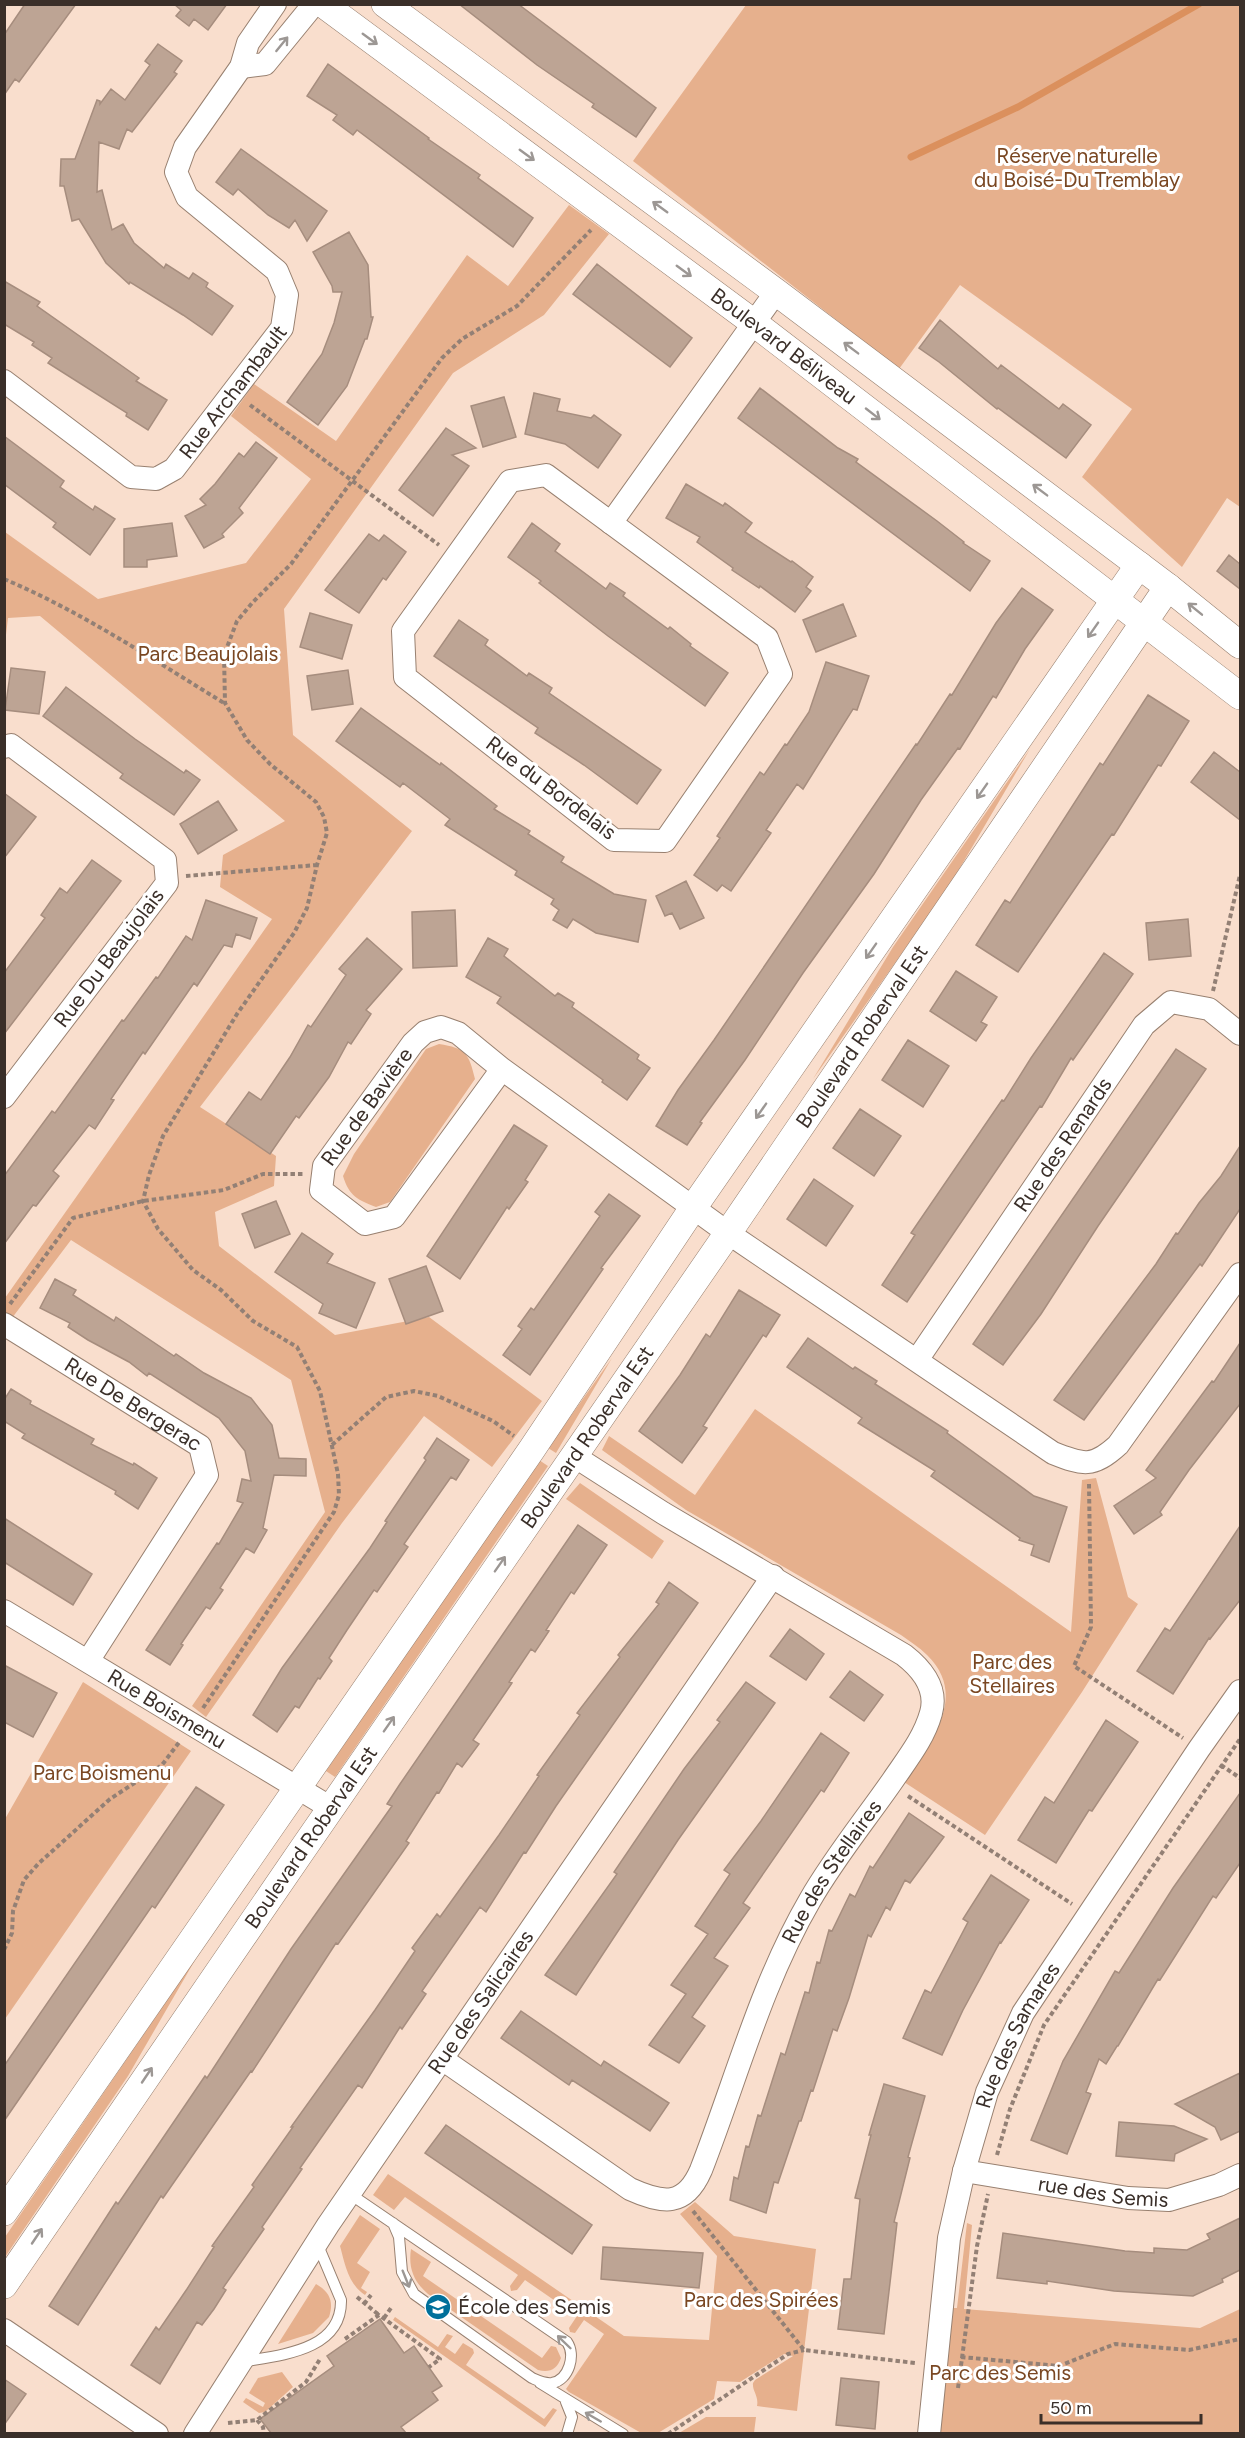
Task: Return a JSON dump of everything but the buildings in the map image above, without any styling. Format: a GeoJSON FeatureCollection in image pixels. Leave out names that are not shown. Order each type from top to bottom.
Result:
{"type":"FeatureCollection","features":[{"type":"Feature","properties":{"kind":"street","name":"Rue Archambault"},"geometry":{"type":"LineString","coordinates":[[4,381],[131,477],[156,479],[174,469],[282,327],[287,295],[277,271],[187,197],[176,172],[185,147],[241,68],[248,43],[275,4]]}},
{"type":"Feature","properties":{"kind":"street"},"geometry":{"type":"LineString","coordinates":[[241,68],[266,64],[314,4]]}},
{"type":"Feature","properties":{"kind":"street","name":"Boulevard Béliveau"},"geometry":{"type":"LineString","coordinates":[[323,4],[754,323],[1240,696]]}},
{"type":"Feature","properties":{"kind":"street","name":"Boulevard Béliveau"},"geometry":{"type":"LineString","coordinates":[[385,4],[776,292],[1168,587],[1240,645]]}},
{"type":"Feature","properties":{"kind":"street"},"geometry":{"type":"LineString","coordinates":[[611,523],[776,292]]}},
{"type":"Feature","properties":{"kind":"street","name":"Rue du Bordelais"},"geometry":{"type":"LineString","coordinates":[[546,475],[611,523],[767,638],[781,674],[665,841],[614,840],[405,677],[403,631],[510,481],[546,475]]}},
{"type":"Feature","properties":{"kind":"street","name":"Boulevard Roberval Est"},"geometry":{"type":"LineString","coordinates":[[4,2212],[532,1449],[693,1208],[1139,566]]}},
{"type":"Feature","properties":{"kind":"street","name":"Boulevard Roberval Est"},"geometry":{"type":"LineString","coordinates":[[4,2285],[728,1233],[1145,624],[1168,587]]}},
{"type":"Feature","properties":{"kind":"street","name":"Rue Du Beaujolais"},"geometry":{"type":"LineString","coordinates":[[4,747],[11,745],[165,860],[167,883],[4,1097]]}},
{"type":"Feature","properties":{"kind":"street","name":"Rue des Renards"},"geometry":{"type":"LineString","coordinates":[[917,1360],[1144,1025],[1171,1002],[1209,1009],[1240,1034]]}},
{"type":"Feature","properties":{"kind":"street","name":"Rue de Bavière"},"geometry":{"type":"LineString","coordinates":[[502,1069],[394,1217],[365,1224],[321,1190],[324,1166],[413,1043],[425,1032],[441,1027],[458,1033],[502,1069],[728,1233]]}},
{"type":"Feature","properties":{"kind":"street"},"geometry":{"type":"LineString","coordinates":[[728,1233],[1053,1453],[1074,1461],[1089,1462],[1103,1459],[1118,1445],[1240,1274]]}},
{"type":"Feature","properties":{"kind":"street","name":"Rue De Bergerac"},"geometry":{"type":"LineString","coordinates":[[4,1324],[200,1446],[207,1475],[88,1661]]}},
{"type":"Feature","properties":{"kind":"street","name":"Rue des Stellaires"},"geometry":{"type":"LineString","coordinates":[[574,1456],[663,1513],[896,1649],[918,1665],[928,1679],[932,1710],[917,1745],[812,1897],[796,1925],[758,2012],[701,2170],[690,2190],[681,2196]]}},
{"type":"Feature","properties":{"kind":"street","name":"Rue des Salicaires"},"geometry":{"type":"LineString","coordinates":[[198,2430],[317,2243],[772,1576]]}},
{"type":"Feature","properties":{"kind":"street","name":"Rue Boismenu"},"geometry":{"type":"LineString","coordinates":[[4,1611],[331,1808]]}},
{"type":"Feature","properties":{"kind":"street","name":"Rue des Samares"},"geometry":{"type":"LineString","coordinates":[[929,2433],[949,2238],[964,2171],[987,2092],[1023,2013],[1240,1691]]}},
{"type":"Feature","properties":{"kind":"street"},"geometry":{"type":"LineString","coordinates":[[442,2059],[630,2189],[646,2197],[662,2200],[681,2196]]}},
{"type":"Feature","properties":{"kind":"street","name":"rue des Semis"},"geometry":{"type":"LineString","coordinates":[[964,2171],[1128,2198],[1169,2200],[1219,2185],[1240,2175]]}},
{"type":"Feature","properties":{"kind":"street"},"geometry":{"type":"LineString","coordinates":[[4,2330],[157,2433]]}},
{"type":"Feature","properties":{"kind":"lane"},"geometry":{"type":"LineString","coordinates":[[350,2194],[567,2342],[572,2350],[572,2360],[562,2377],[557,2381],[546,2383],[532,2378]]}},
{"type":"Feature","properties":{"kind":"lane"},"geometry":{"type":"LineString","coordinates":[[393,2223],[399,2237],[402,2272],[414,2294],[564,2400],[623,2433]]}},
{"type":"Feature","properties":{"kind":"lane"},"geometry":{"type":"LineString","coordinates":[[241,2362],[309,2347],[321,2340],[336,2326],[342,2309],[340,2293],[317,2243]]}},
{"type":"Feature","properties":{"kind":"lane"},"geometry":{"type":"LineString","coordinates":[[564,2400],[572,2412],[567,2433]]}},
{"type":"Feature","properties":{"kind":"path"},"geometry":{"type":"LineString","coordinates":[[225,703],[224,655],[237,621],[291,564],[442,358],[462,339],[517,306],[606,214]]}},
{"type":"Feature","properties":{"kind":"path"},"geometry":{"type":"LineString","coordinates":[[233,392],[456,557]]}},
{"type":"Feature","properties":{"kind":"path"},"geometry":{"type":"LineString","coordinates":[[4,579],[33,591],[96,624],[225,703],[247,740],[270,764],[315,802],[324,817],[327,833],[316,865],[307,908],[294,933],[237,1014],[163,1136],[149,1175],[143,1201],[158,1229],[193,1270],[221,1290],[253,1322],[297,1347],[320,1391],[339,1474],[339,1495],[334,1512],[162,1765],[110,1799],[38,1864],[24,1880],[13,1911],[12,1933],[4,1950]]}},
{"type":"Feature","properties":{"kind":"path"},"geometry":{"type":"LineString","coordinates":[[166,878],[316,865]]}},
{"type":"Feature","properties":{"kind":"path"},"geometry":{"type":"LineString","coordinates":[[1209,1009],[1240,875]]}},
{"type":"Feature","properties":{"kind":"path"},"geometry":{"type":"LineString","coordinates":[[4,1312],[73,1218],[143,1201],[224,1190],[263,1174],[323,1174]]}},
{"type":"Feature","properties":{"kind":"path"},"geometry":{"type":"LineString","coordinates":[[331,1446],[386,1397],[414,1390],[438,1396],[493,1421],[532,1449]]}},
{"type":"Feature","properties":{"kind":"path"},"geometry":{"type":"LineString","coordinates":[[1089,1462],[1091,1627],[1074,1666],[1240,1778]]}},
{"type":"Feature","properties":{"kind":"path"},"geometry":{"type":"LineString","coordinates":[[958,2390],[977,2246],[991,2177],[1010,2109],[1044,2025],[1240,1739]]}},
{"type":"Feature","properties":{"kind":"path"},"geometry":{"type":"LineString","coordinates":[[890,1784],[1088,1914]]}},
{"type":"Feature","properties":{"kind":"path"},"geometry":{"type":"LineString","coordinates":[[681,2196],[804,2350]]}},
{"type":"Feature","properties":{"kind":"path"},"geometry":{"type":"LineString","coordinates":[[364,2304],[371,2295]]}},
{"type":"Feature","properties":{"kind":"path"},"geometry":{"type":"LineString","coordinates":[[384,2318],[391,2308]]}},
{"type":"Feature","properties":{"kind":"path"},"geometry":{"type":"LineString","coordinates":[[340,2343],[379,2315],[440,2359],[429,2367]]}},
{"type":"Feature","properties":{"kind":"path"},"geometry":{"type":"LineString","coordinates":[[961,2357],[1059,2366],[1115,2344],[1189,2350],[1240,2339]]}},
{"type":"Feature","properties":{"kind":"path"},"geometry":{"type":"LineString","coordinates":[[668,2433],[788,2354],[804,2350],[936,2366]]}},
{"type":"Feature","properties":{"kind":"path"},"geometry":{"type":"LineString","coordinates":[[198,2430],[257,2420],[306,2382],[323,2355]]}},
{"type":"Feature","properties":{"kind":"path"},"geometry":{"type":"LineString","coordinates":[[257,2420],[264,2426],[264,2433]]}},
{"type":"Feature","properties":{"kind":"green space","name":"Réserve naturelle du Boisé-Du Tremblay"},"geometry":{"type":"Polygon","coordinates":[[[746,5],[1240,5],[1240,507],[1227,498],[1182,567],[1082,477],[1132,409],[960,285],[899,369],[633,161],[746,5]]]}},
{"type":"Feature","properties":{"kind":"green space","name":"Parc Beaujolais"},"geometry":{"type":"Polygon","coordinates":[[[569,205],[609,234],[544,315],[453,373],[284,609],[293,735],[412,831],[200,1107],[276,1156],[274,1186],[215,1212],[219,1246],[335,1335],[429,1317],[542,1401],[492,1467],[424,1416],[342,1523],[206,1717],[192,1706],[325,1512],[291,1380],[71,1240],[9,1322],[5,1320],[5,1298],[272,919],[220,887],[223,855],[285,821],[40,616],[8,618],[5,643],[5,532],[98,599],[246,563],[311,479],[231,416],[254,384],[336,441],[467,255],[508,286],[569,205]]]}},
{"type":"Feature","properties":{"kind":"green space"},"geometry":{"type":"Polygon","coordinates":[[[1030,749],[948,888],[813,1079],[893,947],[1030,749]]]}},
{"type":"Feature","properties":{"kind":"green space"},"geometry":{"type":"Polygon","coordinates":[[[439,1044],[461,1050],[471,1064],[475,1079],[390,1202],[376,1207],[364,1202],[351,1193],[343,1176],[354,1154],[426,1049],[439,1044]]]}},
{"type":"Feature","properties":{"kind":"green space"},"geometry":{"type":"Polygon","coordinates":[[[612,1358],[556,1453],[548,1448],[612,1358]]]}},
{"type":"Feature","properties":{"kind":"green space","name":"Parc des Stellaires"},"geometry":{"type":"Polygon","coordinates":[[[755,1409],[1071,1632],[1082,1480],[1096,1478],[1128,1597],[1138,1604],[1082,1692],[985,1835],[904,1782],[934,1736],[945,1704],[945,1687],[939,1671],[927,1655],[901,1635],[686,1510],[602,1450],[609,1436],[695,1495],[755,1409]]]}},
{"type":"Feature","properties":{"kind":"green space"},"geometry":{"type":"Polygon","coordinates":[[[539,1460],[548,1466],[335,1777],[326,1771],[539,1460]]]}},
{"type":"Feature","properties":{"kind":"green space"},"geometry":{"type":"Polygon","coordinates":[[[580,1483],[664,1541],[652,1559],[566,1499],[580,1483]]]}},
{"type":"Feature","properties":{"kind":"green space","name":"Parc Boismenu"},"geometry":{"type":"Polygon","coordinates":[[[83,1682],[191,1751],[5,2019],[5,1819],[83,1682]]]}},
{"type":"Feature","properties":{"kind":"green space"},"geometry":{"type":"Polygon","coordinates":[[[198,1955],[128,2076],[5,2257],[5,2237],[198,1955]]]}},
{"type":"Feature","properties":{"kind":"green space","name":"Parc des Spirées"},"geometry":{"type":"Polygon","coordinates":[[[388,2174],[624,2336],[709,2340],[717,2256],[680,2214],[695,2202],[734,2236],[816,2249],[797,2411],[757,2406],[753,2389],[755,2380],[793,2356],[784,2354],[740,2382],[717,2381],[714,2399],[658,2433],[643,2434],[569,2392],[566,2389],[604,2334],[584,2320],[575,2333],[570,2332],[569,2328],[577,2316],[525,2280],[517,2290],[511,2291],[510,2286],[518,2275],[405,2197],[394,2210],[373,2195],[388,2174]]]}},
{"type":"Feature","properties":{"kind":"green space"},"geometry":{"type":"Polygon","coordinates":[[[360,2215],[380,2229],[357,2263],[370,2272],[361,2288],[367,2292],[365,2295],[351,2279],[340,2246],[360,2215]]]}},
{"type":"Feature","properties":{"kind":"green space","name":"Parc des Semis"},"geometry":{"type":"Polygon","coordinates":[[[967,2223],[972,2225],[964,2309],[1200,2328],[1240,2309],[1240,2433],[929,2434],[943,2308],[957,2308],[967,2223]]]}},
{"type":"Feature","properties":{"kind":"green space"},"geometry":{"type":"Polygon","coordinates":[[[411,2249],[431,2262],[423,2276],[542,2358],[551,2346],[556,2347],[561,2358],[557,2365],[546,2371],[538,2370],[428,2294],[413,2274],[410,2262],[411,2249]]]}},
{"type":"Feature","properties":{"kind":"green space"},"geometry":{"type":"Polygon","coordinates":[[[316,2284],[325,2290],[330,2298],[329,2317],[313,2333],[278,2344],[316,2284]]]}},
{"type":"Feature","properties":{"kind":"green space"},"geometry":{"type":"Polygon","coordinates":[[[395,2317],[438,2347],[447,2334],[453,2336],[445,2347],[455,2354],[463,2343],[473,2349],[474,2353],[466,2365],[544,2419],[553,2408],[557,2410],[545,2427],[393,2320],[395,2317]]]}},
{"type":"Feature","properties":{"kind":"green space"},"geometry":{"type":"Polygon","coordinates":[[[282,2372],[293,2387],[265,2412],[259,2413],[243,2402],[246,2398],[263,2407],[265,2403],[249,2393],[258,2378],[282,2372]]]}},
{"type":"Feature","properties":{"kind":"green space"},"geometry":{"type":"Polygon","coordinates":[[[706,2417],[756,2417],[754,2433],[679,2433],[706,2417]]]}},
{"type":"Feature","properties":{"kind":"waterway"},"geometry":{"type":"LineString","coordinates":[[911,157],[1018,107],[1199,4]]}},
{"type":"Feature","properties":{"kind":"place","name":"École des Semis"},"geometry":{"type":"Point","coordinates":[438,2307]}}]}
